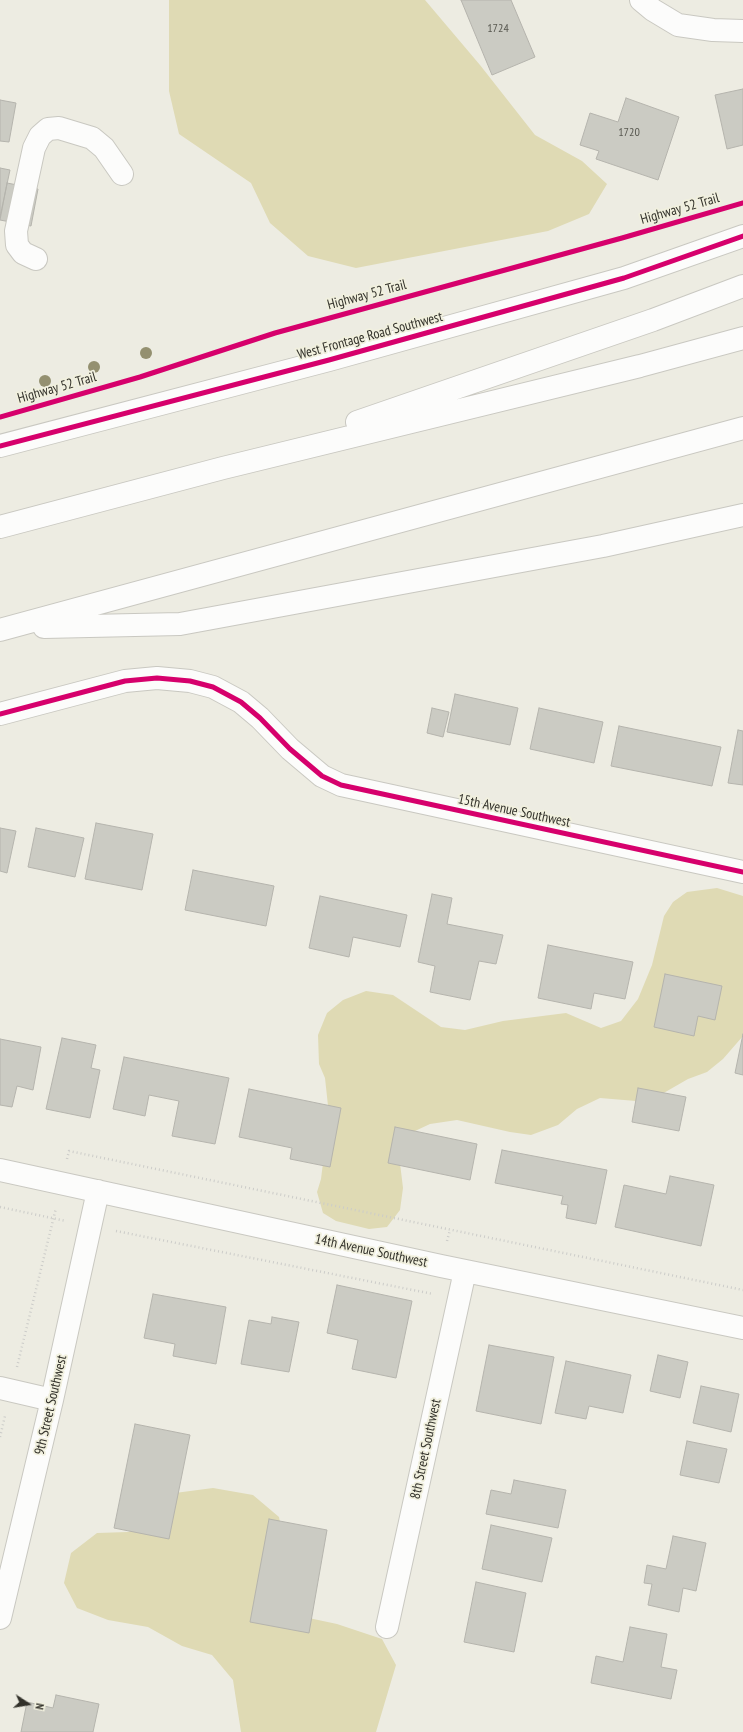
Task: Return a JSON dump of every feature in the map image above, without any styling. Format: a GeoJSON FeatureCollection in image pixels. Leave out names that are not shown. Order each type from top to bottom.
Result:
{"type":"FeatureCollection","features":[{"type":"Feature","properties":{"kind":"main road"},"geometry":{"type":"LineString","coordinates":[[642,0],[653,10],[678,25],[713,30],[743,31]]}},
{"type":"Feature","properties":{"kind":"main road"},"geometry":{"type":"LineString","coordinates":[[36,259],[23,253],[17,245],[16,231],[34,148],[40,136],[48,129],[59,128],[92,138],[104,148],[122,174]]}},
{"type":"Feature","properties":{"kind":"main road","name":"West Frontage Road Southwest"},"geometry":{"type":"LineString","coordinates":[[0,446],[329,360],[609,282],[743,236]]}},
{"type":"Feature","properties":{"kind":"main road"},"geometry":{"type":"LineString","coordinates":[[223,468],[653,320],[743,286]]}},
{"type":"Feature","properties":{"kind":"main road"},"geometry":{"type":"LineString","coordinates":[[0,527],[223,468],[640,366],[743,338]]}},
{"type":"Feature","properties":{"kind":"main road"},"geometry":{"type":"LineString","coordinates":[[5,629],[743,428]]}},
{"type":"Feature","properties":{"kind":"main road"},"geometry":{"type":"LineString","coordinates":[[5,629],[180,624],[603,546],[743,515]]}},
{"type":"Feature","properties":{"kind":"main road","name":"15th Avenue Southwest"},"geometry":{"type":"LineString","coordinates":[[0,714],[125,681],[157,678],[190,681],[213,687],[241,702],[290,749],[322,776],[341,785],[743,872]]}},
{"type":"Feature","properties":{"kind":"main road","name":"14th Avenue Southwest"},"geometry":{"type":"LineString","coordinates":[[0,1170],[465,1271],[743,1328]]}},
{"type":"Feature","properties":{"kind":"main road","name":"9th Street Southwest"},"geometry":{"type":"LineString","coordinates":[[0,1618],[52,1400],[98,1191]]}},
{"type":"Feature","properties":{"kind":"main road","name":"8th Street Southwest"},"geometry":{"type":"LineString","coordinates":[[388,1628],[465,1271]]}},
{"type":"Feature","properties":{"kind":"main road"},"geometry":{"type":"LineString","coordinates":[[6,1389],[52,1400]]}},
{"type":"Feature","properties":{"kind":"path"},"geometry":{"type":"LineString","coordinates":[[69,1151],[743,1290]]}},
{"type":"Feature","properties":{"kind":"path"},"geometry":{"type":"LineString","coordinates":[[0,1207],[435,1295]]}},
{"type":"Feature","properties":{"kind":"path"},"geometry":{"type":"LineString","coordinates":[[6,1389],[54,1218]]}},
{"type":"Feature","properties":{"kind":"shaded area"},"geometry":{"type":"Polygon","coordinates":[[[169,0],[425,0],[480,65],[535,135],[582,161],[607,184],[589,214],[548,231],[356,268],[308,256],[270,223],[251,183],[179,134],[169,91],[169,0]]]}},
{"type":"Feature","properties":{"kind":"shaded area"},"geometry":{"type":"Polygon","coordinates":[[[717,888],[743,896],[743,1036],[723,1059],[707,1072],[688,1079],[648,1102],[600,1098],[577,1109],[558,1125],[531,1135],[510,1132],[457,1120],[430,1124],[400,1138],[399,1155],[403,1188],[400,1210],[387,1227],[369,1229],[336,1221],[323,1213],[317,1192],[321,1179],[329,1115],[325,1078],[319,1064],[318,1035],[327,1013],[343,1000],[366,991],[393,995],[441,1027],[465,1030],[503,1021],[566,1013],[601,1028],[621,1021],[638,999],[652,965],[664,916],[673,902],[687,892],[717,888]]]}},
{"type":"Feature","properties":{"kind":"shaded area"},"geometry":{"type":"Polygon","coordinates":[[[213,1488],[253,1495],[279,1517],[285,1549],[290,1614],[337,1624],[382,1639],[396,1665],[376,1732],[241,1732],[233,1680],[212,1655],[182,1646],[148,1627],[108,1620],[77,1608],[64,1583],[71,1553],[97,1533],[128,1532],[152,1522],[175,1493],[213,1488]]]}},
{"type":"Feature","properties":{"kind":"building"},"geometry":{"type":"Polygon","coordinates":[[[461,0],[511,0],[535,57],[492,75],[461,0]]]}},
{"type":"Feature","properties":{"kind":"building"},"geometry":{"type":"Polygon","coordinates":[[[743,89],[743,145],[727,149],[715,95],[743,89]]]}},
{"type":"Feature","properties":{"kind":"building"},"geometry":{"type":"Polygon","coordinates":[[[626,98],[679,117],[658,180],[596,159],[599,151],[580,145],[590,113],[618,122],[626,98]]]}},
{"type":"Feature","properties":{"kind":"building"},"geometry":{"type":"Polygon","coordinates":[[[0,100],[16,103],[9,142],[0,141],[0,100]]]}},
{"type":"Feature","properties":{"kind":"building"},"geometry":{"type":"Polygon","coordinates":[[[0,168],[10,170],[0,217],[0,168]]]}},
{"type":"Feature","properties":{"kind":"building"},"geometry":{"type":"Polygon","coordinates":[[[7,183],[38,189],[31,226],[0,220],[7,183]]]}},
{"type":"Feature","properties":{"kind":"building"},"geometry":{"type":"Polygon","coordinates":[[[455,694],[518,708],[510,745],[447,732],[455,694]]]}},
{"type":"Feature","properties":{"kind":"building"},"geometry":{"type":"Polygon","coordinates":[[[432,708],[449,712],[443,737],[427,733],[432,708]]]}},
{"type":"Feature","properties":{"kind":"building"},"geometry":{"type":"Polygon","coordinates":[[[539,708],[603,722],[594,763],[530,749],[539,708]]]}},
{"type":"Feature","properties":{"kind":"building"},"geometry":{"type":"Polygon","coordinates":[[[619,726],[721,747],[712,786],[611,766],[619,726]]]}},
{"type":"Feature","properties":{"kind":"building"},"geometry":{"type":"Polygon","coordinates":[[[738,730],[743,731],[743,785],[728,783],[738,730]]]}},
{"type":"Feature","properties":{"kind":"building"},"geometry":{"type":"Polygon","coordinates":[[[96,823],[153,834],[142,890],[85,879],[96,823]]]}},
{"type":"Feature","properties":{"kind":"building"},"geometry":{"type":"Polygon","coordinates":[[[0,828],[16,831],[7,873],[0,871],[0,828]]]}},
{"type":"Feature","properties":{"kind":"building"},"geometry":{"type":"Polygon","coordinates":[[[36,828],[84,838],[75,877],[28,867],[36,828]]]}},
{"type":"Feature","properties":{"kind":"building"},"geometry":{"type":"Polygon","coordinates":[[[193,870],[274,886],[266,926],[185,910],[193,870]]]}},
{"type":"Feature","properties":{"kind":"building"},"geometry":{"type":"Polygon","coordinates":[[[432,894],[452,898],[447,924],[503,935],[496,964],[479,961],[470,1000],[430,992],[435,966],[418,962],[432,894]]]}},
{"type":"Feature","properties":{"kind":"building"},"geometry":{"type":"Polygon","coordinates":[[[320,896],[407,915],[400,947],[353,937],[349,957],[309,948],[320,896]]]}},
{"type":"Feature","properties":{"kind":"building"},"geometry":{"type":"Polygon","coordinates":[[[548,945],[633,962],[625,999],[594,993],[591,1009],[538,998],[548,945]]]}},
{"type":"Feature","properties":{"kind":"building"},"geometry":{"type":"Polygon","coordinates":[[[665,974],[722,986],[715,1020],[698,1016],[694,1036],[654,1027],[665,974]]]}},
{"type":"Feature","properties":{"kind":"building"},"geometry":{"type":"Polygon","coordinates":[[[743,1034],[743,1075],[735,1073],[743,1034]]]}},
{"type":"Feature","properties":{"kind":"building"},"geometry":{"type":"Polygon","coordinates":[[[62,1038],[96,1045],[91,1068],[100,1070],[90,1118],[46,1109],[62,1038]]]}},
{"type":"Feature","properties":{"kind":"building"},"geometry":{"type":"Polygon","coordinates":[[[0,1039],[41,1047],[33,1090],[17,1086],[12,1107],[0,1105],[0,1039]]]}},
{"type":"Feature","properties":{"kind":"building"},"geometry":{"type":"Polygon","coordinates":[[[124,1057],[229,1078],[215,1144],[172,1136],[179,1101],[149,1095],[145,1116],[113,1109],[124,1057]]]}},
{"type":"Feature","properties":{"kind":"building"},"geometry":{"type":"Polygon","coordinates":[[[638,1088],[686,1097],[679,1131],[632,1122],[638,1088]]]}},
{"type":"Feature","properties":{"kind":"building"},"geometry":{"type":"Polygon","coordinates":[[[249,1089],[341,1108],[330,1167],[290,1159],[292,1148],[239,1137],[249,1089]]]}},
{"type":"Feature","properties":{"kind":"building"},"geometry":{"type":"Polygon","coordinates":[[[395,1127],[477,1144],[470,1180],[388,1163],[395,1127]]]}},
{"type":"Feature","properties":{"kind":"building"},"geometry":{"type":"Polygon","coordinates":[[[502,1150],[607,1170],[596,1224],[566,1218],[568,1205],[561,1204],[563,1196],[495,1183],[502,1150]]]}},
{"type":"Feature","properties":{"kind":"building"},"geometry":{"type":"Polygon","coordinates":[[[670,1176],[714,1185],[701,1246],[615,1227],[624,1185],[666,1194],[670,1176]]]}},
{"type":"Feature","properties":{"kind":"building"},"geometry":{"type":"Polygon","coordinates":[[[337,1285],[412,1301],[396,1378],[352,1369],[358,1340],[327,1333],[337,1285]]]}},
{"type":"Feature","properties":{"kind":"building"},"geometry":{"type":"Polygon","coordinates":[[[153,1294],[226,1307],[216,1364],[173,1356],[175,1344],[144,1338],[153,1294]]]}},
{"type":"Feature","properties":{"kind":"building"},"geometry":{"type":"Polygon","coordinates":[[[272,1317],[299,1322],[289,1372],[241,1364],[249,1320],[271,1324],[272,1317]]]}},
{"type":"Feature","properties":{"kind":"building"},"geometry":{"type":"Polygon","coordinates":[[[489,1345],[554,1357],[541,1424],[476,1411],[489,1345]]]}},
{"type":"Feature","properties":{"kind":"building"},"geometry":{"type":"Polygon","coordinates":[[[658,1355],[688,1362],[680,1398],[650,1391],[658,1355]]]}},
{"type":"Feature","properties":{"kind":"building"},"geometry":{"type":"Polygon","coordinates":[[[566,1361],[631,1375],[623,1413],[589,1406],[586,1419],[555,1413],[566,1361]]]}},
{"type":"Feature","properties":{"kind":"building"},"geometry":{"type":"Polygon","coordinates":[[[701,1386],[739,1394],[731,1432],[693,1423],[701,1386]]]}},
{"type":"Feature","properties":{"kind":"building"},"geometry":{"type":"Polygon","coordinates":[[[135,1424],[190,1435],[169,1539],[114,1528],[135,1424]]]}},
{"type":"Feature","properties":{"kind":"building"},"geometry":{"type":"Polygon","coordinates":[[[687,1441],[727,1449],[719,1483],[680,1475],[687,1441]]]}},
{"type":"Feature","properties":{"kind":"building"},"geometry":{"type":"Polygon","coordinates":[[[514,1480],[566,1490],[558,1528],[486,1514],[491,1490],[511,1494],[514,1480]]]}},
{"type":"Feature","properties":{"kind":"building"},"geometry":{"type":"Polygon","coordinates":[[[269,1519],[327,1530],[309,1633],[250,1622],[269,1519]]]}},
{"type":"Feature","properties":{"kind":"building"},"geometry":{"type":"Polygon","coordinates":[[[491,1525],[552,1538],[542,1582],[482,1569],[491,1525]]]}},
{"type":"Feature","properties":{"kind":"building"},"geometry":{"type":"Polygon","coordinates":[[[673,1536],[706,1543],[696,1591],[683,1588],[679,1612],[648,1605],[652,1584],[644,1583],[647,1565],[666,1569],[673,1536]]]}},
{"type":"Feature","properties":{"kind":"building"},"geometry":{"type":"Polygon","coordinates":[[[476,1582],[526,1593],[514,1652],[464,1642],[476,1582]]]}},
{"type":"Feature","properties":{"kind":"building"},"geometry":{"type":"Polygon","coordinates":[[[630,1627],[667,1634],[661,1667],[677,1670],[671,1699],[591,1683],[596,1656],[623,1662],[630,1627]]]}},
{"type":"Feature","properties":{"kind":"building"},"geometry":{"type":"Polygon","coordinates":[[[56,1695],[99,1704],[93,1732],[21,1732],[27,1702],[53,1708],[56,1695]]]}},
{"type":"Feature","properties":{"kind":"cycle path","name":"Highway 52 Trail"},"geometry":{"type":"LineString","coordinates":[[0,417],[140,377],[275,333],[622,238],[743,203]]}},
{"type":"Feature","properties":{"kind":"cycle path"},"geometry":{"type":"LineString","coordinates":[[0,446],[329,360],[624,278],[743,236]]}},
{"type":"Feature","properties":{"kind":"cycle path"},"geometry":{"type":"LineString","coordinates":[[0,714],[125,681],[157,678],[190,681],[213,687],[241,702],[260,718],[290,749],[322,776],[341,785],[743,872]]}}]}
